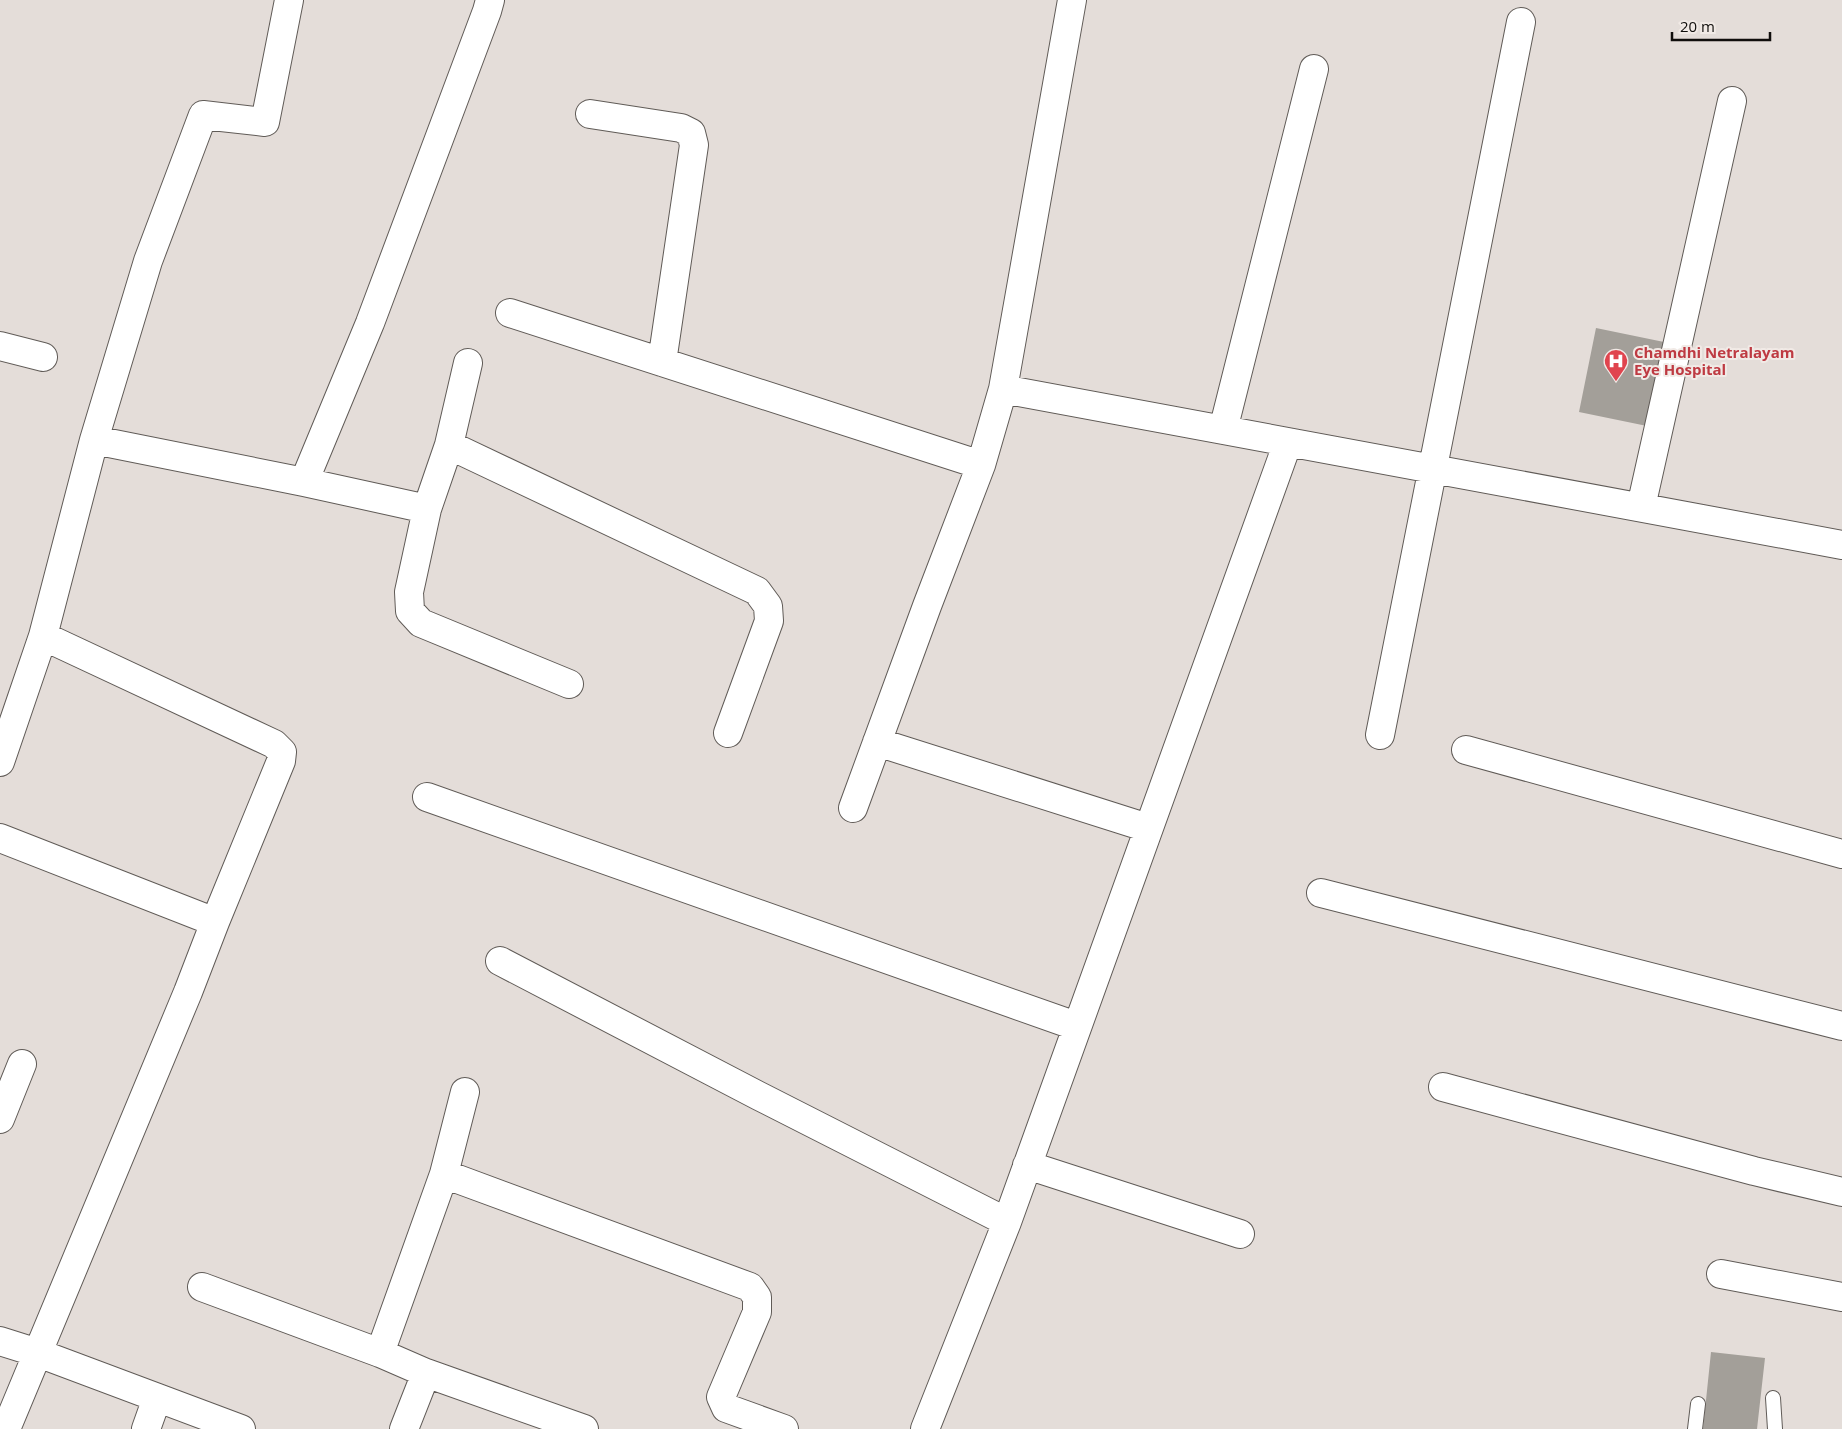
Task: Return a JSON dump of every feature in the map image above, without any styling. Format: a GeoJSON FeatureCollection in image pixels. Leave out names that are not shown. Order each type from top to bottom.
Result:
{"type":"FeatureCollection","features":[{"type":"Feature","properties":{"kind":"street"},"geometry":{"type":"LineString","coordinates":[[0,762],[43,636],[94,440],[148,261],[203,115],[265,122],[289,0]]}},
{"type":"Feature","properties":{"kind":"street"},"geometry":{"type":"LineString","coordinates":[[304,482],[370,323],[490,0]]}},
{"type":"Feature","properties":{"kind":"street"},"geometry":{"type":"LineString","coordinates":[[853,808],[927,606],[981,466],[1003,389],[1072,0]]}},
{"type":"Feature","properties":{"kind":"street"},"geometry":{"type":"LineString","coordinates":[[1380,735],[1521,22]]}},
{"type":"Feature","properties":{"kind":"street"},"geometry":{"type":"LineString","coordinates":[[1223,430],[1314,69]]}},
{"type":"Feature","properties":{"kind":"street"},"geometry":{"type":"LineString","coordinates":[[1641,507],[1732,101]]}},
{"type":"Feature","properties":{"kind":"street"},"geometry":{"type":"LineString","coordinates":[[590,114],[681,128],[691,133],[694,145],[662,362]]}},
{"type":"Feature","properties":{"kind":"street"},"geometry":{"type":"LineString","coordinates":[[510,313],[981,466]]}},
{"type":"Feature","properties":{"kind":"street"},"geometry":{"type":"LineString","coordinates":[[0,346],[43,357]]}},
{"type":"Feature","properties":{"kind":"street"},"geometry":{"type":"LineString","coordinates":[[468,363],[449,445],[428,508],[410,592],[410,611],[421,623],[569,684]]}},
{"type":"Feature","properties":{"kind":"street"},"geometry":{"type":"LineString","coordinates":[[1003,389],[1842,545]]}},
{"type":"Feature","properties":{"kind":"street"},"geometry":{"type":"LineString","coordinates":[[94,440],[428,508]]}},
{"type":"Feature","properties":{"kind":"street"},"geometry":{"type":"LineString","coordinates":[[925,1429],[1007,1222],[1076,1026],[1288,442]]}},
{"type":"Feature","properties":{"kind":"street"},"geometry":{"type":"LineString","coordinates":[[449,445],[757,591],[768,606],[770,621],[728,733]]}},
{"type":"Feature","properties":{"kind":"street"},"geometry":{"type":"LineString","coordinates":[[6,1429],[188,992],[281,761],[282,752],[274,744],[43,636]]}},
{"type":"Feature","properties":{"kind":"street"},"geometry":{"type":"LineString","coordinates":[[877,742],[1148,828]]}},
{"type":"Feature","properties":{"kind":"street"},"geometry":{"type":"LineString","coordinates":[[1466,750],[1842,854]]}},
{"type":"Feature","properties":{"kind":"street"},"geometry":{"type":"LineString","coordinates":[[427,797],[1076,1026]]}},
{"type":"Feature","properties":{"kind":"street"},"geometry":{"type":"LineString","coordinates":[[0,838],[215,922]]}},
{"type":"Feature","properties":{"kind":"street"},"geometry":{"type":"LineString","coordinates":[[1321,893],[1842,1026]]}},
{"type":"Feature","properties":{"kind":"street"},"geometry":{"type":"LineString","coordinates":[[500,961],[758,1096],[1007,1222]]}},
{"type":"Feature","properties":{"kind":"street"},"geometry":{"type":"LineString","coordinates":[[0,1119],[22,1064]]}},
{"type":"Feature","properties":{"kind":"street"},"geometry":{"type":"LineString","coordinates":[[1443,1087],[1842,1192]]}},
{"type":"Feature","properties":{"kind":"street"},"geometry":{"type":"LineString","coordinates":[[380,1353],[444,1174],[465,1092]]}},
{"type":"Feature","properties":{"kind":"street"},"geometry":{"type":"LineString","coordinates":[[1027,1165],[1240,1234]]}},
{"type":"Feature","properties":{"kind":"street"},"geometry":{"type":"LineString","coordinates":[[444,1174],[750,1287],[757,1297],[757,1312],[722,1397],[726,1408],[784,1429]]}},
{"type":"Feature","properties":{"kind":"street"},"geometry":{"type":"LineString","coordinates":[[1721,1274],[1842,1297]]}},
{"type":"Feature","properties":{"kind":"street"},"geometry":{"type":"LineString","coordinates":[[202,1287],[380,1353],[426,1373],[584,1429]]}},
{"type":"Feature","properties":{"kind":"street"},"geometry":{"type":"LineString","coordinates":[[0,1341],[38,1353],[241,1429]]}},
{"type":"Feature","properties":{"kind":"street"},"geometry":{"type":"LineString","coordinates":[[404,1429],[426,1373]]}},
{"type":"Feature","properties":{"kind":"street"},"geometry":{"type":"LineString","coordinates":[[146,1429],[157,1398]]}},
{"type":"Feature","properties":{"kind":"lane"},"geometry":{"type":"LineString","coordinates":[[1772,1398],[1775,1429]]}},
{"type":"Feature","properties":{"kind":"lane"},"geometry":{"type":"LineString","coordinates":[[1695,1429],[1698,1404]]}},
{"type":"Feature","properties":{"kind":"building"},"geometry":{"type":"Polygon","coordinates":[[[1596,328],[1664,342],[1647,426],[1579,412],[1596,328]]]}},
{"type":"Feature","properties":{"kind":"building"},"geometry":{"type":"Polygon","coordinates":[[[1711,1352],[1765,1358],[1757,1429],[1703,1429],[1711,1352]]]}},
{"type":"Feature","properties":{"kind":"place","name":"Chamdhi Netralayam Eye Hospital"},"geometry":{"type":"Point","coordinates":[1616,382]}}]}
